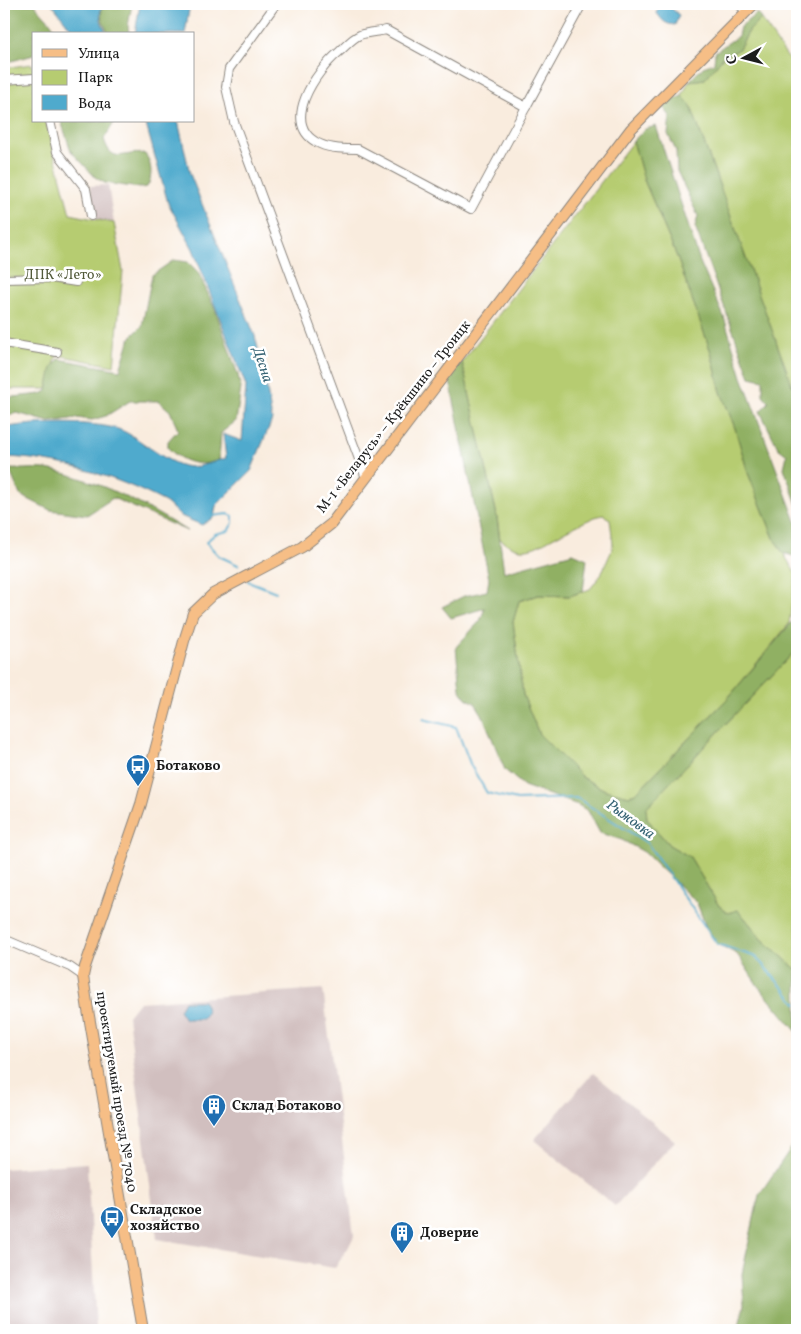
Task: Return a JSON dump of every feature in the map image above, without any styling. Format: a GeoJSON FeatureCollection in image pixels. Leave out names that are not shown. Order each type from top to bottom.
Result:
{"type":"FeatureCollection","features":[{"type":"Feature","properties":{"kind":"main road","name":"М-1 «Беларусь» – Крёкшино – Троицк"},"geometry":{"type":"LineString","coordinates":[[83,976],[141,804],[193,613],[202,602],[218,591],[302,547],[331,524],[632,129],[751,7]]}},
{"type":"Feature","properties":{"kind":"main road","name":"проектируемый проезд № 7040"},"geometry":{"type":"LineString","coordinates":[[83,976],[143,1330]]}},
{"type":"Feature","properties":{"kind":"street"},"geometry":{"type":"LineString","coordinates":[[276,4],[229,69],[226,87],[234,122],[366,478]]}},
{"type":"Feature","properties":{"kind":"street"},"geometry":{"type":"LineString","coordinates":[[526,107],[386,30],[359,35],[325,64],[311,86],[300,110],[302,127],[310,138],[320,144],[338,148],[358,149],[470,209],[526,107],[582,4]]}},
{"type":"Feature","properties":{"kind":"street"},"geometry":{"type":"LineString","coordinates":[[738,4],[751,7]]}},
{"type":"Feature","properties":{"kind":"street"},"geometry":{"type":"LineString","coordinates":[[4,80],[32,78]]}},
{"type":"Feature","properties":{"kind":"street"},"geometry":{"type":"LineString","coordinates":[[50,122],[57,152],[86,190],[91,216]]}},
{"type":"Feature","properties":{"kind":"street"},"geometry":{"type":"LineString","coordinates":[[4,279],[51,278],[76,282]]}},
{"type":"Feature","properties":{"kind":"street"},"geometry":{"type":"LineString","coordinates":[[4,343],[57,352]]}},
{"type":"Feature","properties":{"kind":"street"},"geometry":{"type":"LineString","coordinates":[[4,939],[70,967],[83,976]]}},
{"type":"Feature","properties":{"kind":"shaded area"},"geometry":{"type":"Polygon","coordinates":[[[108,185],[114,223],[96,221],[90,186],[108,185]]]}},
{"type":"Feature","properties":{"kind":"shaded area"},"geometry":{"type":"Polygon","coordinates":[[[323,989],[354,1236],[335,1268],[157,1239],[128,1016],[139,1002],[323,989]]]}},
{"type":"Feature","properties":{"kind":"shaded area"},"geometry":{"type":"Polygon","coordinates":[[[593,1073],[675,1141],[615,1206],[534,1140],[593,1073]]]}},
{"type":"Feature","properties":{"kind":"shaded area"},"geometry":{"type":"Polygon","coordinates":[[[87,1163],[96,1330],[4,1330],[4,1169],[87,1163]]]}},
{"type":"Feature","properties":{"kind":"green space"},"geometry":{"type":"Polygon","coordinates":[[[4,4],[35,4],[53,26],[56,32],[32,32],[32,56],[4,63],[4,4]]]}},
{"type":"Feature","properties":{"kind":"green space"},"geometry":{"type":"Polygon","coordinates":[[[104,4],[132,4],[129,32],[108,32],[101,15],[104,4]]]}},
{"type":"Feature","properties":{"kind":"green space"},"geometry":{"type":"Polygon","coordinates":[[[757,13],[761,19],[749,31],[738,50],[723,57],[705,79],[689,81],[703,67],[714,63],[715,52],[738,36],[740,27],[757,13]]]}},
{"type":"Feature","properties":{"kind":"green space"},"geometry":{"type":"Polygon","coordinates":[[[761,19],[797,71],[797,399],[690,104],[682,96],[689,81],[705,79],[723,57],[738,50],[749,31],[761,19]]]}},
{"type":"Feature","properties":{"kind":"green space","name":"ДПК «Лето»"},"geometry":{"type":"Polygon","coordinates":[[[32,64],[32,122],[46,122],[70,214],[114,223],[123,271],[114,366],[57,355],[47,389],[4,389],[4,68],[32,64]]]}},
{"type":"Feature","properties":{"kind":"green space"},"geometry":{"type":"Polygon","coordinates":[[[682,96],[690,104],[797,399],[797,505],[784,468],[787,455],[778,448],[760,411],[769,402],[763,395],[763,380],[750,377],[695,227],[698,216],[677,171],[676,151],[668,134],[670,116],[664,108],[669,101],[682,96]]]}},
{"type":"Feature","properties":{"kind":"green space"},"geometry":{"type":"Polygon","coordinates":[[[61,122],[114,122],[104,139],[107,148],[111,153],[120,156],[138,153],[145,154],[151,170],[149,183],[147,187],[140,188],[105,183],[96,178],[71,151],[61,122]]]}},
{"type":"Feature","properties":{"kind":"green space"},"geometry":{"type":"Polygon","coordinates":[[[656,126],[700,262],[724,317],[742,377],[797,524],[797,557],[783,553],[774,538],[748,473],[735,428],[721,392],[711,352],[677,257],[644,180],[633,141],[645,129],[656,126]]]}},
{"type":"Feature","properties":{"kind":"green space"},"geometry":{"type":"Polygon","coordinates":[[[633,141],[644,180],[677,257],[711,352],[721,392],[735,428],[748,473],[774,538],[796,574],[789,624],[728,698],[637,792],[629,796],[605,790],[583,778],[539,734],[523,695],[513,622],[519,601],[538,595],[570,596],[590,589],[601,575],[611,552],[613,544],[610,519],[603,515],[595,517],[528,549],[515,548],[500,539],[496,511],[462,362],[633,141]]]}},
{"type":"Feature","properties":{"kind":"green space"},"geometry":{"type":"Polygon","coordinates":[[[174,260],[188,262],[198,272],[215,309],[241,388],[236,421],[221,433],[219,460],[205,463],[191,462],[173,453],[168,448],[168,441],[178,430],[170,411],[159,401],[130,401],[106,416],[92,420],[77,418],[49,422],[17,413],[4,416],[4,398],[41,394],[47,391],[52,367],[59,359],[120,370],[130,338],[142,326],[152,275],[174,260]]]}},
{"type":"Feature","properties":{"kind":"green space"},"geometry":{"type":"Polygon","coordinates":[[[462,362],[496,511],[504,572],[573,553],[587,559],[583,591],[570,596],[538,595],[519,601],[513,622],[523,695],[539,734],[583,778],[605,790],[629,796],[637,792],[728,698],[797,616],[797,649],[646,808],[647,819],[669,845],[690,857],[719,906],[728,913],[738,910],[762,939],[797,970],[797,1032],[758,986],[737,954],[717,944],[706,927],[697,903],[644,852],[622,840],[600,833],[588,811],[578,805],[524,786],[505,770],[482,714],[475,703],[466,698],[460,689],[456,647],[480,621],[485,608],[451,618],[442,607],[464,596],[487,591],[489,579],[451,386],[447,377],[450,371],[462,362]]]}},
{"type":"Feature","properties":{"kind":"green space"},"geometry":{"type":"Polygon","coordinates":[[[9,469],[46,469],[105,487],[155,512],[187,531],[113,498],[87,515],[50,510],[20,495],[9,469]]]}},
{"type":"Feature","properties":{"kind":"green space"},"geometry":{"type":"Polygon","coordinates":[[[797,649],[797,970],[762,939],[738,910],[728,913],[719,906],[690,857],[669,845],[647,819],[646,808],[797,649]]]}},
{"type":"Feature","properties":{"kind":"green space"},"geometry":{"type":"Polygon","coordinates":[[[795,1142],[797,1142],[797,1330],[738,1330],[744,1305],[742,1274],[759,1195],[795,1142]]]}},
{"type":"Feature","properties":{"kind":"water"},"geometry":{"type":"Polygon","coordinates":[[[52,4],[103,4],[100,16],[106,32],[73,32],[52,4]]]}},
{"type":"Feature","properties":{"kind":"water"},"geometry":{"type":"Polygon","coordinates":[[[140,4],[190,4],[185,32],[135,32],[140,4]]]}},
{"type":"Feature","properties":{"kind":"water"},"geometry":{"type":"Polygon","coordinates":[[[661,5],[668,5],[679,15],[675,25],[664,22],[656,12],[661,5]]]}},
{"type":"Feature","properties":{"kind":"water","name":"Десна"},"geometry":{"type":"Polygon","coordinates":[[[145,122],[178,122],[190,174],[255,336],[265,377],[272,420],[251,471],[216,506],[214,517],[202,525],[181,516],[163,501],[106,476],[44,461],[4,457],[4,428],[29,424],[61,423],[107,426],[127,433],[174,462],[193,467],[226,458],[223,434],[242,441],[246,386],[193,249],[168,203],[145,122]]]}},
{"type":"Feature","properties":{"kind":"water"},"geometry":{"type":"Polygon","coordinates":[[[184,1001],[203,1001],[207,1010],[202,1019],[185,1019],[179,1010],[184,1001]]]}},
{"type":"Feature","properties":{"kind":"waterway","name":"Рыжовка"},"geometry":{"type":"LineString","coordinates":[[212,516],[228,514],[233,516],[233,523],[228,531],[215,534],[206,542],[219,556],[238,565]]}},
{"type":"Feature","properties":{"kind":"waterway","name":"Рыжовка"},"geometry":{"type":"LineString","coordinates":[[248,581],[276,592]]}},
{"type":"Feature","properties":{"kind":"waterway","name":"Рыжовка"},"geometry":{"type":"LineString","coordinates":[[423,719],[456,727],[471,766],[487,793],[517,800],[577,798],[647,843],[717,944],[756,957],[797,1004]]}},
{"type":"Feature","properties":{"kind":"place","name":"Ботаково"},"geometry":{"type":"Point","coordinates":[138,787]}},
{"type":"Feature","properties":{"kind":"place","name":"Склад Ботаково"},"geometry":{"type":"Point","coordinates":[214,1127]}},
{"type":"Feature","properties":{"kind":"place","name":"Складское хозяйство"},"geometry":{"type":"Point","coordinates":[112,1239]}},
{"type":"Feature","properties":{"kind":"place","name":"Доверие"},"geometry":{"type":"Point","coordinates":[402,1254]}}]}
